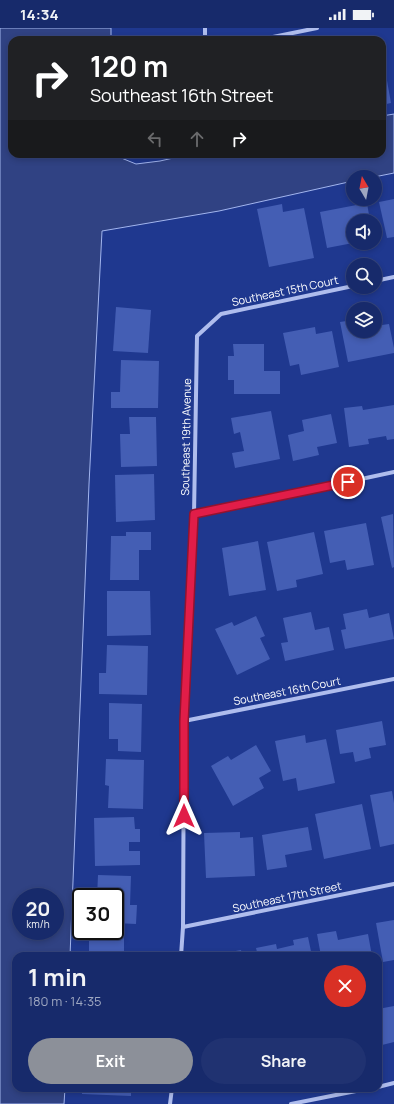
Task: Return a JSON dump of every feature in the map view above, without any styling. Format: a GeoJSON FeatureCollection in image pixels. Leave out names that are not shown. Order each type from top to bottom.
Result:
{"type":"FeatureCollection","features":[{"type":"Feature","properties":{"kind":"street"},"geometry":{"type":"LineString","coordinates":[[278,36],[317,28]]}},
{"type":"Feature","properties":{"kind":"street"},"geometry":{"type":"LineString","coordinates":[[382,280],[394,277]]}},
{"type":"Feature","properties":{"kind":"street","name":"Southeast 15th Court"},"geometry":{"type":"LineString","coordinates":[[222,314],[346,287]]}},
{"type":"Feature","properties":{"kind":"street","name":"Southeast 19th Avenue"},"geometry":{"type":"LineString","coordinates":[[181,952],[183,927],[184,721],[194,514],[197,336],[222,314]]}},
{"type":"Feature","properties":{"kind":"street"},"geometry":{"type":"LineString","coordinates":[[194,514],[394,472]]}},
{"type":"Feature","properties":{"kind":"street","name":"Southeast 16th Court"},"geometry":{"type":"LineString","coordinates":[[184,721],[394,679]]}},
{"type":"Feature","properties":{"kind":"street","name":"Southeast 17th Street"},"geometry":{"type":"LineString","coordinates":[[183,927],[394,884]]}},
{"type":"Feature","properties":{"kind":"street"},"geometry":{"type":"LineString","coordinates":[[382,1086],[394,1083]]}},
{"type":"Feature","properties":{"kind":"street"},"geometry":{"type":"LineString","coordinates":[[170,1104],[172,1092]]}},
{"type":"Feature","properties":{"kind":"street"},"geometry":{"type":"LineString","coordinates":[[291,1104],[351,1092]]}},
{"type":"Feature","properties":{"kind":"water"},"geometry":{"type":"Polygon","coordinates":[[[0,28],[111,28],[111,36],[8,36],[8,158],[121,158],[136,164],[173,158],[386,158],[386,115],[394,114],[394,173],[382,175],[382,170],[346,170],[346,183],[219,211],[102,231],[89,484],[70,952],[12,952],[12,1092],[65,1092],[64,1104],[0,1104],[0,28]]]}},
{"type":"Feature","properties":{"kind":"building"},"geometry":{"type":"Polygon","coordinates":[[[386,75],[391,103],[386,104],[386,75]]]}},
{"type":"Feature","properties":{"kind":"building"},"geometry":{"type":"Polygon","coordinates":[[[394,199],[394,237],[387,238],[380,206],[382,206],[382,201],[394,199]]]}},
{"type":"Feature","properties":{"kind":"building"},"geometry":{"type":"Polygon","coordinates":[[[282,204],[283,212],[304,208],[314,258],[269,267],[257,209],[282,204]]]}},
{"type":"Feature","properties":{"kind":"building"},"geometry":{"type":"Polygon","coordinates":[[[351,206],[368,206],[369,214],[346,214],[346,244],[327,248],[320,212],[351,206]]]}},
{"type":"Feature","properties":{"kind":"building"},"geometry":{"type":"Polygon","coordinates":[[[116,307],[151,310],[148,353],[113,351],[116,307]]]}},
{"type":"Feature","properties":{"kind":"building"},"geometry":{"type":"Polygon","coordinates":[[[346,321],[346,338],[382,338],[382,325],[389,324],[394,353],[348,362],[340,322],[346,321]]]}},
{"type":"Feature","properties":{"kind":"building"},"geometry":{"type":"Polygon","coordinates":[[[315,327],[316,334],[332,331],[339,367],[301,375],[299,364],[290,366],[283,333],[315,327]]]}},
{"type":"Feature","properties":{"kind":"building"},"geometry":{"type":"Polygon","coordinates":[[[233,344],[264,344],[264,371],[280,371],[280,394],[234,394],[234,380],[228,380],[228,356],[234,356],[233,344]]]}},
{"type":"Feature","properties":{"kind":"building"},"geometry":{"type":"Polygon","coordinates":[[[121,360],[159,361],[158,408],[111,408],[111,392],[120,392],[121,360]]]}},
{"type":"Feature","properties":{"kind":"building"},"geometry":{"type":"Polygon","coordinates":[[[394,405],[394,439],[387,440],[386,436],[368,439],[369,444],[349,447],[344,408],[362,406],[363,410],[394,405]]]}},
{"type":"Feature","properties":{"kind":"building"},"geometry":{"type":"Polygon","coordinates":[[[271,411],[280,459],[235,468],[232,453],[244,451],[240,432],[234,434],[231,418],[271,411]]]}},
{"type":"Feature","properties":{"kind":"building"},"geometry":{"type":"Polygon","coordinates":[[[331,414],[337,443],[317,447],[319,455],[293,461],[288,435],[304,431],[302,420],[331,414]]]}},
{"type":"Feature","properties":{"kind":"building"},"geometry":{"type":"Polygon","coordinates":[[[129,417],[156,417],[157,466],[121,467],[120,434],[130,434],[129,417]]]}},
{"type":"Feature","properties":{"kind":"building"},"geometry":{"type":"Polygon","coordinates":[[[154,474],[155,520],[116,522],[115,475],[154,474]]]}},
{"type":"Feature","properties":{"kind":"building"},"geometry":{"type":"Polygon","coordinates":[[[393,514],[394,567],[392,568],[381,517],[393,514]]]}},
{"type":"Feature","properties":{"kind":"building"},"geometry":{"type":"Polygon","coordinates":[[[366,523],[374,565],[347,570],[345,560],[330,563],[324,531],[366,523]]]}},
{"type":"Feature","properties":{"kind":"building"},"geometry":{"type":"Polygon","coordinates":[[[126,532],[151,532],[151,550],[139,550],[139,580],[110,580],[111,536],[126,536],[126,532]]]}},
{"type":"Feature","properties":{"kind":"building"},"geometry":{"type":"Polygon","coordinates":[[[314,532],[323,574],[296,580],[297,587],[277,591],[267,542],[314,532]]]}},
{"type":"Feature","properties":{"kind":"building"},"geometry":{"type":"Polygon","coordinates":[[[258,541],[266,590],[229,596],[222,548],[258,541]]]}},
{"type":"Feature","properties":{"kind":"building"},"geometry":{"type":"Polygon","coordinates":[[[107,591],[150,591],[151,635],[107,636],[107,591]]]}},
{"type":"Feature","properties":{"kind":"building"},"geometry":{"type":"Polygon","coordinates":[[[367,609],[369,618],[389,613],[394,639],[345,649],[341,630],[346,629],[343,614],[367,609]]]}},
{"type":"Feature","properties":{"kind":"building"},"geometry":{"type":"Polygon","coordinates":[[[311,612],[315,630],[329,627],[334,650],[285,661],[281,643],[288,642],[283,618],[311,612]]]}},
{"type":"Feature","properties":{"kind":"building"},"geometry":{"type":"Polygon","coordinates":[[[256,616],[265,636],[260,638],[270,659],[237,675],[215,629],[232,622],[234,626],[256,616]]]}},
{"type":"Feature","properties":{"kind":"building"},"geometry":{"type":"Polygon","coordinates":[[[107,645],[148,646],[147,695],[99,694],[99,673],[106,673],[107,645]]]}},
{"type":"Feature","properties":{"kind":"building"},"geometry":{"type":"Polygon","coordinates":[[[109,703],[142,704],[141,752],[118,751],[118,739],[109,739],[109,703]]]}},
{"type":"Feature","properties":{"kind":"building"},"geometry":{"type":"Polygon","coordinates":[[[382,721],[386,745],[369,748],[371,758],[355,762],[353,752],[340,754],[336,730],[382,721]]]}},
{"type":"Feature","properties":{"kind":"building"},"geometry":{"type":"Polygon","coordinates":[[[305,735],[306,743],[326,739],[335,783],[298,791],[296,778],[283,781],[275,741],[305,735]]]}},
{"type":"Feature","properties":{"kind":"building"},"geometry":{"type":"Polygon","coordinates":[[[256,745],[271,771],[259,778],[264,788],[233,806],[211,766],[228,756],[231,760],[256,745]]]}},
{"type":"Feature","properties":{"kind":"building"},"geometry":{"type":"Polygon","coordinates":[[[106,759],[144,760],[143,809],[108,808],[109,786],[105,785],[106,759]]]}},
{"type":"Feature","properties":{"kind":"building"},"geometry":{"type":"Polygon","coordinates":[[[392,791],[394,803],[394,844],[380,847],[370,795],[392,791]]]}},
{"type":"Feature","properties":{"kind":"building"},"geometry":{"type":"Polygon","coordinates":[[[362,804],[371,849],[324,859],[315,814],[362,804]]]}},
{"type":"Feature","properties":{"kind":"building"},"geometry":{"type":"Polygon","coordinates":[[[134,817],[135,829],[140,829],[140,842],[129,842],[129,851],[140,851],[140,865],[95,866],[94,818],[134,817]]]}},
{"type":"Feature","properties":{"kind":"building"},"geometry":{"type":"Polygon","coordinates":[[[308,827],[312,850],[285,855],[287,867],[267,870],[262,835],[308,827]]]}},
{"type":"Feature","properties":{"kind":"building"},"geometry":{"type":"Polygon","coordinates":[[[240,832],[240,838],[253,837],[255,876],[206,878],[204,833],[240,832]]]}},
{"type":"Feature","properties":{"kind":"building"},"geometry":{"type":"Polygon","coordinates":[[[98,875],[131,876],[130,905],[137,905],[136,924],[124,923],[124,888],[97,888],[98,875]]]}},
{"type":"Feature","properties":{"kind":"building"},"geometry":{"type":"Polygon","coordinates":[[[394,920],[394,960],[383,962],[376,923],[394,920]]]}},
{"type":"Feature","properties":{"kind":"building"},"geometry":{"type":"Polygon","coordinates":[[[336,931],[338,940],[368,934],[371,952],[320,952],[317,934],[336,931]]]}},
{"type":"Feature","properties":{"kind":"building"},"geometry":{"type":"Polygon","coordinates":[[[308,937],[311,952],[257,952],[256,948],[276,944],[277,949],[294,945],[293,940],[308,937]]]}},
{"type":"Feature","properties":{"kind":"building"},"geometry":{"type":"Polygon","coordinates":[[[89,940],[124,940],[124,952],[89,952],[89,940]]]}},
{"type":"Feature","properties":{"kind":"building"},"geometry":{"type":"Polygon","coordinates":[[[241,950],[241,952],[230,952],[241,950]]]}},
{"type":"Feature","properties":{"kind":"building"},"geometry":{"type":"Polygon","coordinates":[[[394,1006],[394,1042],[382,1045],[382,1008],[394,1006]]]}},
{"type":"Feature","properties":{"kind":"building"},"geometry":{"type":"Polygon","coordinates":[[[82,1092],[131,1092],[131,1096],[82,1094],[82,1092]]]}},
{"type":"Feature","properties":{"kind":"route"},"geometry":{"type":"LineString","coordinates":[[184,816],[184,721],[194,514],[348,482]]}}]}
